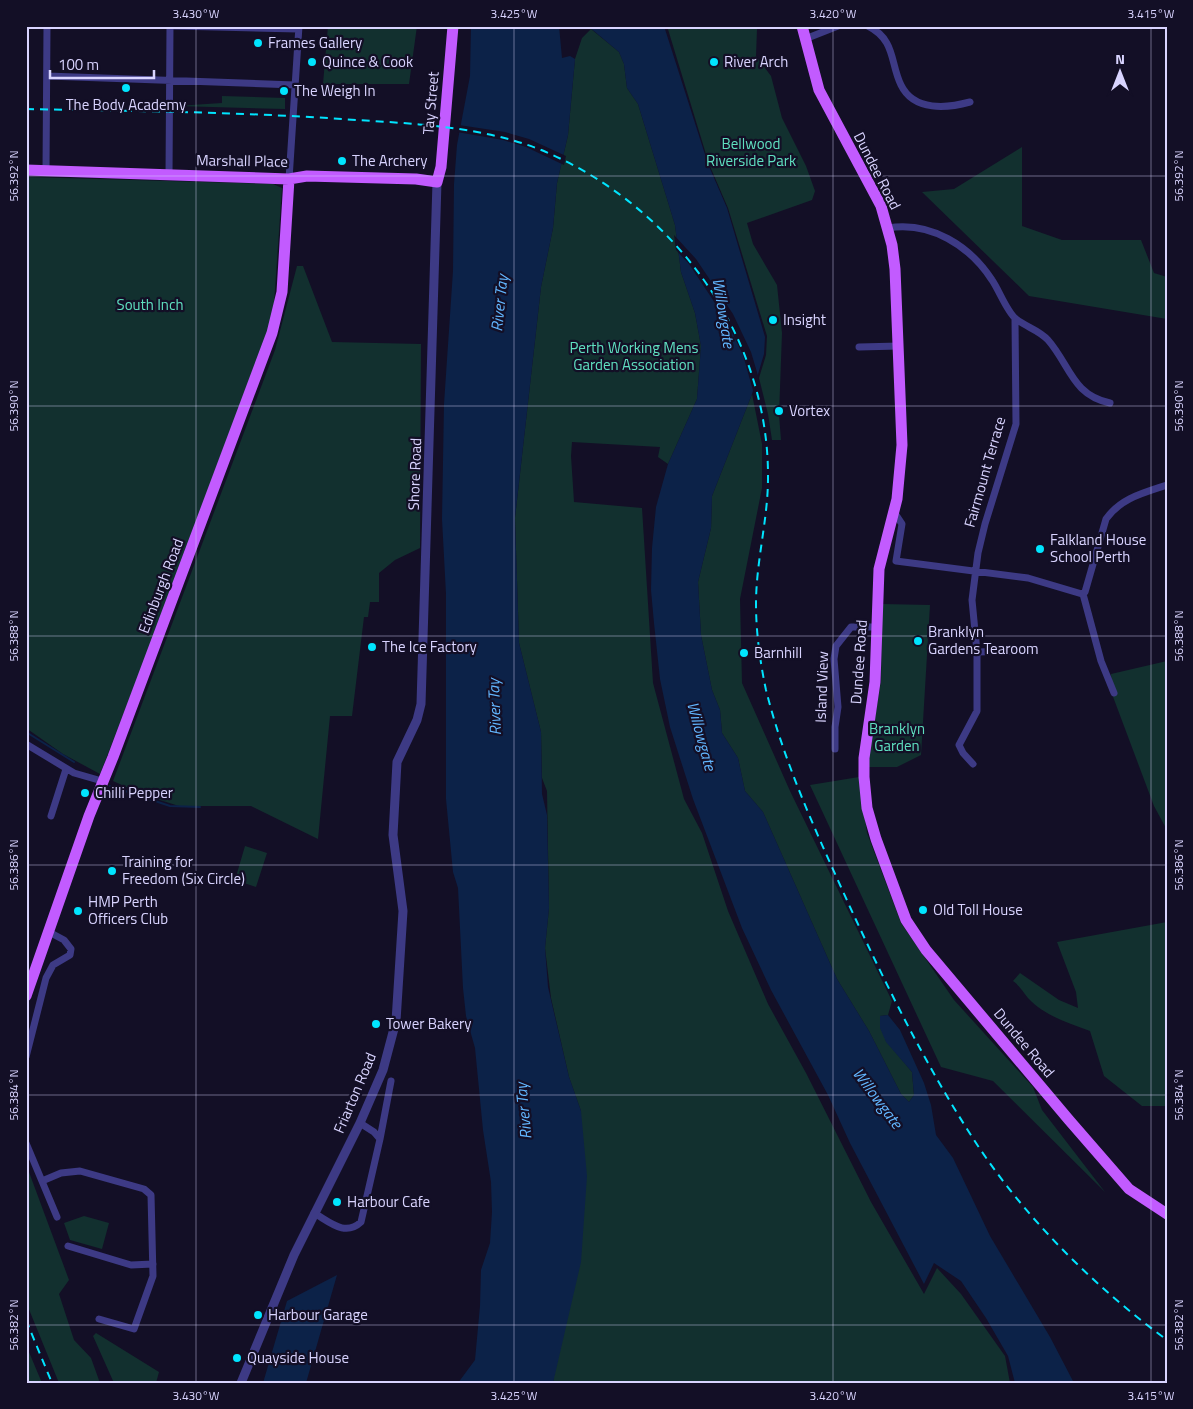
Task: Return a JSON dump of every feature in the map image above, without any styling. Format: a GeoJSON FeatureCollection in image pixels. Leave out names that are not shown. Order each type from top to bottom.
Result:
{"type":"FeatureCollection","features":[{"type":"Feature","properties":{"kind":"main road","name":"Tay Street"},"geometry":{"type":"LineString","coordinates":[[437,182],[441,167],[453,26]]}},
{"type":"Feature","properties":{"kind":"main road","name":"Dundee Road"},"geometry":{"type":"LineString","coordinates":[[802,26],[819,90],[877,198],[888,228],[896,269],[902,445],[900,481],[879,569],[875,682],[864,758],[867,808],[876,839],[906,920],[926,950],[1075,1127],[1130,1189],[1167,1214]]}},
{"type":"Feature","properties":{"kind":"main road","name":"Marshall Place"},"geometry":{"type":"LineString","coordinates":[[26,170],[290,179],[307,176],[416,179],[437,182]]}},
{"type":"Feature","properties":{"kind":"main road","name":"Edinburgh Road"},"geometry":{"type":"LineString","coordinates":[[26,996],[30,972],[49,932],[102,781],[272,333],[282,292],[290,179]]}},
{"type":"Feature","properties":{"kind":"street"},"geometry":{"type":"LineString","coordinates":[[46,170],[47,26]]}},
{"type":"Feature","properties":{"kind":"street"},"geometry":{"type":"LineString","coordinates":[[169,175],[170,26]]}},
{"type":"Feature","properties":{"kind":"street"},"geometry":{"type":"LineString","coordinates":[[174,26],[299,28],[290,179]]}},
{"type":"Feature","properties":{"kind":"street"},"geometry":{"type":"LineString","coordinates":[[805,39],[838,26]]}},
{"type":"Feature","properties":{"kind":"street"},"geometry":{"type":"LineString","coordinates":[[868,26],[879,33],[887,44],[894,57],[901,86],[910,96],[934,107],[952,107],[970,102]]}},
{"type":"Feature","properties":{"kind":"street"},"geometry":{"type":"LineString","coordinates":[[47,76],[295,85]]}},
{"type":"Feature","properties":{"kind":"street","name":"Shore Road"},"geometry":{"type":"LineString","coordinates":[[397,762],[417,720],[421,704],[437,182]]}},
{"type":"Feature","properties":{"kind":"street"},"geometry":{"type":"LineString","coordinates":[[888,228],[902,227],[934,232],[963,248],[992,279],[1015,319],[1033,328],[1048,340],[1079,388],[1098,401],[1110,403]]}},
{"type":"Feature","properties":{"kind":"street","name":"Fairmount Terrace"},"geometry":{"type":"LineString","coordinates":[[973,764],[962,753],[959,745],[977,711],[977,652],[972,600],[984,524],[1016,424],[1015,319]]}},
{"type":"Feature","properties":{"kind":"street"},"geometry":{"type":"LineString","coordinates":[[859,347],[899,346]]}},
{"type":"Feature","properties":{"kind":"street"},"geometry":{"type":"LineString","coordinates":[[1114,693],[1101,661],[1083,594],[1106,519],[1111,512],[1129,498],[1167,485]]}},
{"type":"Feature","properties":{"kind":"street"},"geometry":{"type":"LineString","coordinates":[[894,512],[902,524],[896,561],[1028,578],[1083,594]]}},
{"type":"Feature","properties":{"kind":"street","name":"Island View"},"geometry":{"type":"LineString","coordinates":[[835,749],[835,727],[838,707],[834,659],[836,646],[850,627],[876,627]]}},
{"type":"Feature","properties":{"kind":"street"},"geometry":{"type":"LineString","coordinates":[[977,652],[1011,651]]}},
{"type":"Feature","properties":{"kind":"street"},"geometry":{"type":"LineString","coordinates":[[26,744],[66,769],[102,781]]}},
{"type":"Feature","properties":{"kind":"street","name":"Friarton Road"},"geometry":{"type":"LineString","coordinates":[[241,1383],[314,1213],[360,1123],[383,1070],[396,1021],[403,911],[393,836],[397,762]]}},
{"type":"Feature","properties":{"kind":"street"},"geometry":{"type":"LineString","coordinates":[[51,816],[66,769]]}},
{"type":"Feature","properties":{"kind":"street"},"geometry":{"type":"LineString","coordinates":[[26,1057],[46,978],[53,966],[70,954],[71,949],[66,941],[49,932]]}},
{"type":"Feature","properties":{"kind":"street"},"geometry":{"type":"LineString","coordinates":[[314,1213],[345,1230],[354,1229],[361,1222],[391,1081]]}},
{"type":"Feature","properties":{"kind":"street"},"geometry":{"type":"LineString","coordinates":[[360,1123],[374,1132],[380,1139]]}},
{"type":"Feature","properties":{"kind":"street"},"geometry":{"type":"LineString","coordinates":[[26,1143],[57,1217]]}},
{"type":"Feature","properties":{"kind":"street"},"geometry":{"type":"LineString","coordinates":[[42,1181],[61,1173],[80,1171],[144,1189],[150,1195],[153,1276],[134,1329],[99,1319]]}},
{"type":"Feature","properties":{"kind":"street"},"geometry":{"type":"LineString","coordinates":[[68,1246],[131,1265],[153,1264]]}},
{"type":"Feature","properties":{"kind":"green space"},"geometry":{"type":"Polygon","coordinates":[[[328,26],[417,26],[409,84],[323,84],[328,26]]]}},
{"type":"Feature","properties":{"kind":"green space","name":"Bellwood Riverside Park"},"geometry":{"type":"Polygon","coordinates":[[[667,26],[763,26],[757,29],[756,56],[771,76],[782,118],[806,166],[815,191],[812,200],[747,223],[753,244],[777,285],[782,333],[779,415],[781,440],[772,440],[759,378],[766,355],[767,336],[728,208],[709,164],[667,26]]]}},
{"type":"Feature","properties":{"kind":"green space","name":"Perth Working Mens Garden Association"},"geometry":{"type":"Polygon","coordinates":[[[591,29],[619,52],[624,64],[627,88],[638,104],[675,225],[681,272],[695,313],[701,346],[697,399],[668,464],[658,457],[660,447],[572,442],[574,502],[642,508],[653,683],[684,799],[702,833],[728,911],[768,1004],[806,1073],[871,1202],[924,1294],[937,1268],[961,1294],[1005,1356],[1010,1383],[553,1383],[581,1111],[569,1077],[551,998],[545,948],[549,908],[547,791],[542,778],[541,732],[519,643],[515,518],[541,287],[553,228],[557,183],[568,135],[575,59],[582,38],[591,29]]]}},
{"type":"Feature","properties":{"kind":"green space"},"geometry":{"type":"Polygon","coordinates":[[[222,96],[285,98],[285,109],[176,106],[222,103],[222,96]]]}},
{"type":"Feature","properties":{"kind":"green space"},"geometry":{"type":"Polygon","coordinates":[[[1022,147],[1022,226],[1062,240],[1141,240],[1154,273],[1167,277],[1167,319],[1029,296],[922,192],[954,189],[1022,147]]]}},
{"type":"Feature","properties":{"kind":"green space","name":"South Inch"},"geometry":{"type":"Polygon","coordinates":[[[26,177],[273,184],[282,188],[272,333],[100,774],[63,754],[26,728],[26,177]]]}},
{"type":"Feature","properties":{"kind":"green space"},"geometry":{"type":"Polygon","coordinates":[[[297,266],[303,266],[332,342],[421,344],[420,548],[395,560],[379,573],[379,602],[370,602],[368,617],[364,617],[352,716],[330,716],[318,839],[251,806],[179,806],[144,795],[113,781],[275,350],[297,266]]]}},
{"type":"Feature","properties":{"kind":"green space"},"geometry":{"type":"Polygon","coordinates":[[[752,394],[762,444],[762,488],[740,599],[742,683],[790,791],[892,1001],[888,1015],[880,1016],[886,1041],[912,1072],[914,1095],[909,1102],[901,1094],[869,1031],[837,979],[763,812],[745,791],[738,758],[722,733],[720,710],[712,690],[701,635],[698,582],[711,528],[712,496],[752,394]]]}},
{"type":"Feature","properties":{"kind":"green space","name":"Branklyn Garden"},"geometry":{"type":"Polygon","coordinates":[[[882,604],[930,605],[921,755],[897,767],[867,767],[881,681],[882,604]]]}},
{"type":"Feature","properties":{"kind":"green space"},"geometry":{"type":"Polygon","coordinates":[[[1167,661],[1167,830],[1154,806],[1112,694],[1111,674],[1167,661]]]}},
{"type":"Feature","properties":{"kind":"green space"},"geometry":{"type":"Polygon","coordinates":[[[859,777],[867,833],[901,923],[954,1000],[1033,1087],[1042,1110],[1105,1192],[993,1081],[941,1067],[810,785],[859,777]]]}},
{"type":"Feature","properties":{"kind":"green space"},"geometry":{"type":"Polygon","coordinates":[[[245,846],[267,853],[256,887],[235,880],[245,846]]]}},
{"type":"Feature","properties":{"kind":"green space"},"geometry":{"type":"Polygon","coordinates":[[[1167,922],[1167,1106],[1142,1106],[1104,1076],[1090,1031],[1042,1010],[1013,981],[1020,973],[1059,1000],[1078,1008],[1076,992],[1057,942],[1167,922]]]}},
{"type":"Feature","properties":{"kind":"green space"},"geometry":{"type":"Polygon","coordinates":[[[26,1164],[69,1280],[59,1294],[74,1340],[91,1358],[100,1383],[59,1383],[26,1302],[26,1164]]]}},
{"type":"Feature","properties":{"kind":"green space"},"geometry":{"type":"Polygon","coordinates":[[[84,1216],[109,1223],[102,1249],[70,1240],[64,1223],[84,1216]]]}},
{"type":"Feature","properties":{"kind":"green space"},"geometry":{"type":"Polygon","coordinates":[[[96,1333],[159,1372],[156,1383],[114,1383],[93,1336],[96,1333]]]}},
{"type":"Feature","properties":{"kind":"green space"},"geometry":{"type":"Polygon","coordinates":[[[26,1345],[42,1383],[28,1383],[26,1378],[26,1345]]]}},
{"type":"Feature","properties":{"kind":"water","name":"River Tay"},"geometry":{"type":"Polygon","coordinates":[[[471,26],[559,26],[562,58],[570,56],[575,59],[568,135],[557,183],[553,228],[541,287],[515,518],[519,643],[541,732],[542,794],[547,815],[549,908],[545,948],[548,987],[569,1077],[581,1111],[587,1176],[581,1262],[553,1383],[458,1383],[475,1360],[481,1270],[490,1243],[492,1212],[491,1182],[483,1130],[475,1048],[466,1016],[458,888],[453,872],[446,799],[446,594],[442,519],[444,404],[453,271],[454,184],[457,145],[470,76],[471,26]]]}},
{"type":"Feature","properties":{"kind":"water","name":"Willowgate"},"geometry":{"type":"Polygon","coordinates":[[[588,26],[664,26],[708,164],[727,208],[765,337],[764,354],[752,394],[712,496],[711,528],[698,582],[701,635],[712,690],[720,710],[722,733],[738,758],[745,791],[763,812],[837,979],[869,1031],[901,1094],[909,1102],[914,1095],[912,1072],[886,1042],[880,1028],[880,1016],[888,1015],[900,1030],[924,1083],[931,1105],[936,1135],[953,1158],[990,1236],[1050,1337],[1074,1383],[1015,1383],[1008,1356],[986,1318],[961,1281],[934,1263],[924,1284],[850,1143],[828,1095],[771,990],[742,928],[693,799],[670,727],[660,679],[651,590],[652,548],[656,507],[668,464],[697,399],[701,346],[695,313],[681,272],[675,225],[638,104],[627,88],[624,64],[619,52],[588,26]]]}},
{"type":"Feature","properties":{"kind":"water"},"geometry":{"type":"Polygon","coordinates":[[[337,1275],[306,1383],[263,1383],[287,1301],[337,1275]]]}},
{"type":"Feature","properties":{"kind":"pier"},"geometry":{"type":"Polygon","coordinates":[[[459,125],[505,132],[529,139],[566,156],[564,165],[526,147],[503,140],[457,132],[459,125]]]}},
{"type":"Feature","properties":{"kind":"pier"},"geometry":{"type":"Polygon","coordinates":[[[674,235],[696,259],[733,314],[751,352],[759,379],[754,394],[743,355],[725,318],[689,264],[676,250],[674,235]]]}},
{"type":"Feature","properties":{"kind":"waterway"},"geometry":{"type":"LineString","coordinates":[[26,732],[74,762]]}},
{"type":"Feature","properties":{"kind":"waterway"},"geometry":{"type":"LineString","coordinates":[[110,786],[170,806],[200,807]]}},
{"type":"Feature","properties":{"kind":"railway"},"geometry":{"type":"LineString","coordinates":[[26,109],[191,112],[315,117],[404,123],[477,132],[500,137],[546,152],[593,176],[635,207],[673,242],[706,283],[732,327],[752,375],[764,426],[768,478],[756,604],[762,669],[766,690],[783,746],[814,827],[909,1029],[942,1088],[978,1146],[1018,1200],[1064,1251],[1114,1298],[1167,1340]]}},
{"type":"Feature","properties":{"kind":"railway"},"geometry":{"type":"LineString","coordinates":[[26,1320],[52,1383]]}},
{"type":"Feature","properties":{"kind":"place","name":"Frames Gallery"},"geometry":{"type":"Point","coordinates":[258,43]}},
{"type":"Feature","properties":{"kind":"place","name":"Quince & Cook"},"geometry":{"type":"Point","coordinates":[312,62]}},
{"type":"Feature","properties":{"kind":"place","name":"River Arch"},"geometry":{"type":"Point","coordinates":[714,62]}},
{"type":"Feature","properties":{"kind":"place","name":"The Body Academy"},"geometry":{"type":"Point","coordinates":[126,88]}},
{"type":"Feature","properties":{"kind":"place","name":"The Weigh In"},"geometry":{"type":"Point","coordinates":[284,91]}},
{"type":"Feature","properties":{"kind":"place","name":"The Archery"},"geometry":{"type":"Point","coordinates":[342,161]}},
{"type":"Feature","properties":{"kind":"place","name":"Insight"},"geometry":{"type":"Point","coordinates":[773,320]}},
{"type":"Feature","properties":{"kind":"place","name":"Vortex"},"geometry":{"type":"Point","coordinates":[779,411]}},
{"type":"Feature","properties":{"kind":"place","name":"Falkland House School Perth"},"geometry":{"type":"Point","coordinates":[1040,549]}},
{"type":"Feature","properties":{"kind":"place","name":"Branklyn Gardens Tearoom"},"geometry":{"type":"Point","coordinates":[918,641]}},
{"type":"Feature","properties":{"kind":"place","name":"The Ice Factory"},"geometry":{"type":"Point","coordinates":[372,647]}},
{"type":"Feature","properties":{"kind":"place","name":"Barnhill"},"geometry":{"type":"Point","coordinates":[744,653]}},
{"type":"Feature","properties":{"kind":"place","name":"Chilli Pepper"},"geometry":{"type":"Point","coordinates":[85,793]}},
{"type":"Feature","properties":{"kind":"place","name":"Training for Freedom (Six Circle)"},"geometry":{"type":"Point","coordinates":[112,871]}},
{"type":"Feature","properties":{"kind":"place","name":"Old Toll House"},"geometry":{"type":"Point","coordinates":[923,910]}},
{"type":"Feature","properties":{"kind":"place","name":"HMP Perth Officers Club"},"geometry":{"type":"Point","coordinates":[78,911]}},
{"type":"Feature","properties":{"kind":"place","name":"Tower Bakery"},"geometry":{"type":"Point","coordinates":[376,1024]}},
{"type":"Feature","properties":{"kind":"place","name":"Harbour Cafe"},"geometry":{"type":"Point","coordinates":[337,1202]}},
{"type":"Feature","properties":{"kind":"place","name":"Harbour Garage"},"geometry":{"type":"Point","coordinates":[258,1315]}},
{"type":"Feature","properties":{"kind":"place","name":"Quayside House"},"geometry":{"type":"Point","coordinates":[237,1358]}}]}
